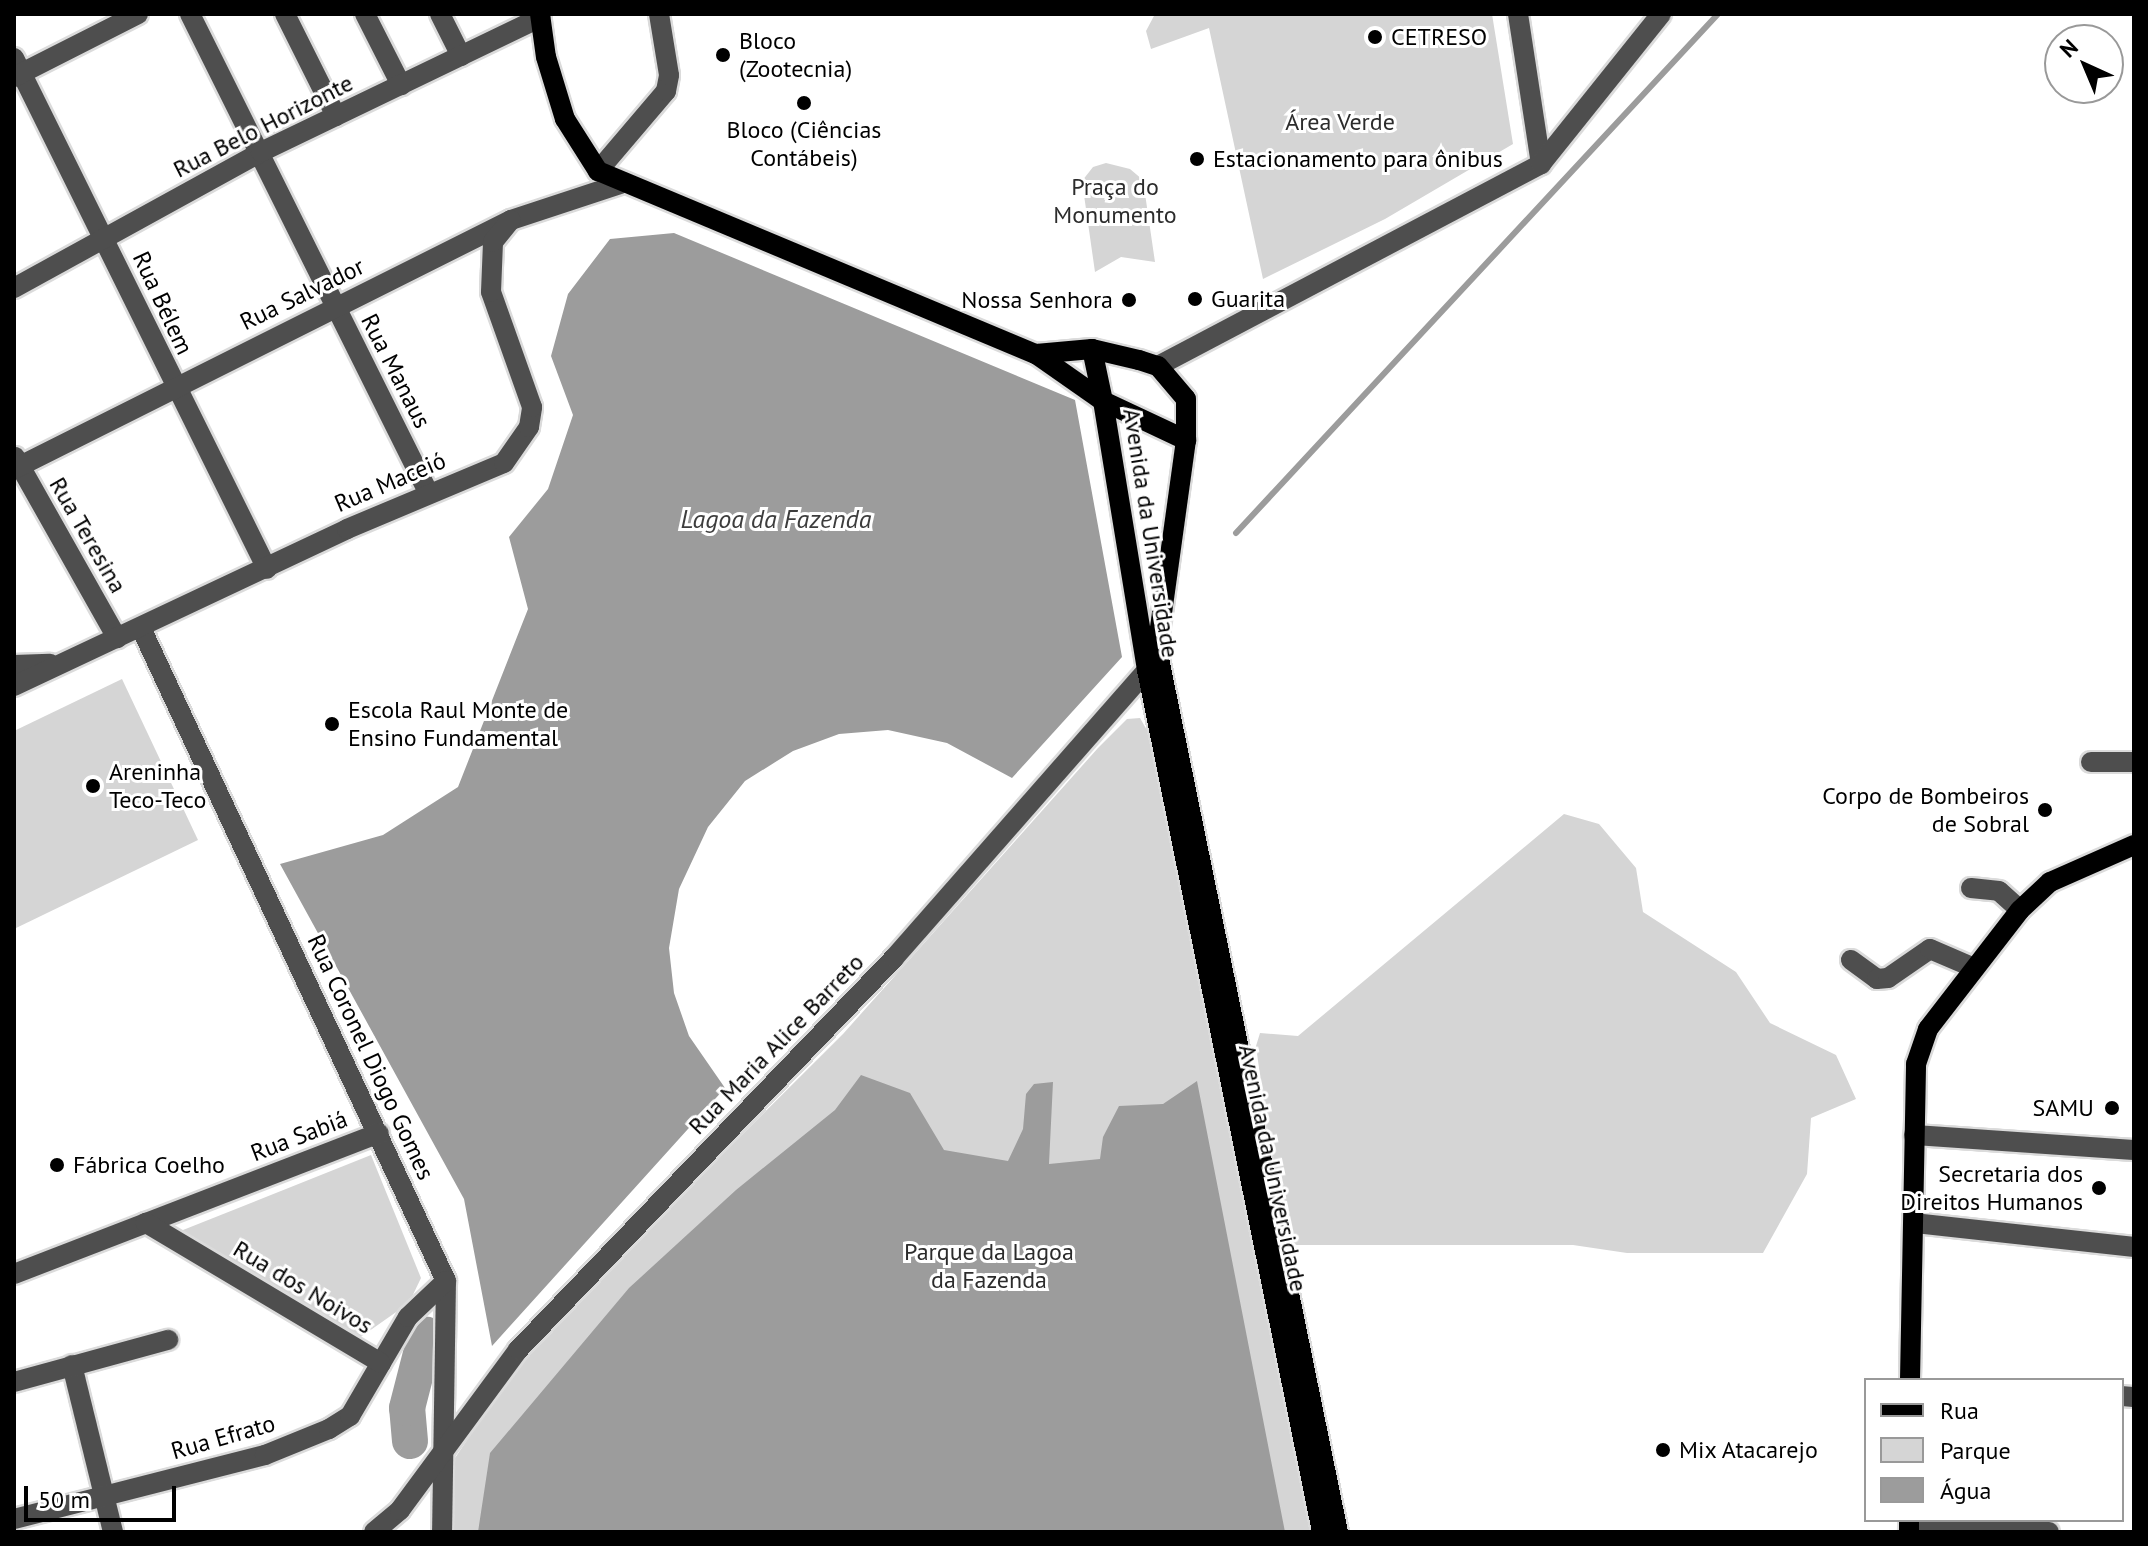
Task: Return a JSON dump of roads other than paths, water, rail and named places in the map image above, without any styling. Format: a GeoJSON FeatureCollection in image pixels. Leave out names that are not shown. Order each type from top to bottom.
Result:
{"type":"FeatureCollection","features":[{"type":"Feature","properties":{"kind":"main road"},"geometry":{"type":"LineString","coordinates":[[540,16],[546,57],[565,119],[598,171],[620,184],[1036,354],[1092,349],[1158,366]]}},
{"type":"Feature","properties":{"kind":"main road"},"geometry":{"type":"LineString","coordinates":[[1092,349],[1103,401],[1186,440]]}},
{"type":"Feature","properties":{"kind":"main road","name":"Avenida da Universidade"},"geometry":{"type":"LineString","coordinates":[[1036,354],[1103,401],[1147,670],[1322,1532]]}},
{"type":"Feature","properties":{"kind":"main road","name":"Avenida da Universidade"},"geometry":{"type":"LineString","coordinates":[[1158,366],[1186,399],[1186,440],[1157,649],[1338,1532]]}},
{"type":"Feature","properties":{"kind":"main road"},"geometry":{"type":"LineString","coordinates":[[1910,1378],[1916,1064],[1928,1029],[1972,967],[2020,910],[2050,882],[2134,845]]}},
{"type":"Feature","properties":{"kind":"street"},"geometry":{"type":"LineString","coordinates":[[17,69],[138,14]]}},
{"type":"Feature","properties":{"kind":"street","name":"Rua Manaus"},"geometry":{"type":"LineString","coordinates":[[190,14],[429,494]]}},
{"type":"Feature","properties":{"kind":"street"},"geometry":{"type":"LineString","coordinates":[[285,14],[336,116]]}},
{"type":"Feature","properties":{"kind":"street"},"geometry":{"type":"LineString","coordinates":[[365,14],[401,85]]}},
{"type":"Feature","properties":{"kind":"street"},"geometry":{"type":"LineString","coordinates":[[440,14],[461,56]]}},
{"type":"Feature","properties":{"kind":"street"},"geometry":{"type":"LineString","coordinates":[[598,171],[666,91],[669,75],[659,14]]}},
{"type":"Feature","properties":{"kind":"street"},"geometry":{"type":"LineString","coordinates":[[1518,14],[1541,164]]}},
{"type":"Feature","properties":{"kind":"street"},"geometry":{"type":"LineString","coordinates":[[1158,366],[1541,164],[1661,14]]}},
{"type":"Feature","properties":{"kind":"street","name":"Rua Belo Horizonte"},"geometry":{"type":"LineString","coordinates":[[14,288],[261,152],[540,16]]}},
{"type":"Feature","properties":{"kind":"street","name":"Rua Bélem"},"geometry":{"type":"LineString","coordinates":[[17,69],[106,240],[173,385],[267,569]]}},
{"type":"Feature","properties":{"kind":"street","name":"Rua Salvador"},"geometry":{"type":"LineString","coordinates":[[16,464],[511,220],[620,184]]}},
{"type":"Feature","properties":{"kind":"street","name":"Rua Maceió"},"geometry":{"type":"LineString","coordinates":[[14,686],[57,663],[504,463],[529,427],[529,388],[491,292],[488,267],[493,242],[511,220]]}},
{"type":"Feature","properties":{"kind":"street","name":"Rua Teresina"},"geometry":{"type":"LineString","coordinates":[[16,464],[117,638]]}},
{"type":"Feature","properties":{"kind":"street","name":"Rua Coronel Diogo Gomes"},"geometry":{"type":"LineString","coordinates":[[141,628],[446,1281],[442,1532]]}},
{"type":"Feature","properties":{"kind":"street","name":"Rua Maceió"},"geometry":{"type":"LineString","coordinates":[[14,665],[57,663]]}},
{"type":"Feature","properties":{"kind":"street","name":"Rua Maria Alice Barreto"},"geometry":{"type":"LineString","coordinates":[[374,1532],[400,1510],[518,1350],[894,958],[1147,670]]}},
{"type":"Feature","properties":{"kind":"street"},"geometry":{"type":"LineString","coordinates":[[2091,762],[2134,762]]}},
{"type":"Feature","properties":{"kind":"street"},"geometry":{"type":"LineString","coordinates":[[1971,888],[1999,891],[2020,910]]}},
{"type":"Feature","properties":{"kind":"street"},"geometry":{"type":"LineString","coordinates":[[1851,960],[1877,979],[1888,978],[1930,949],[1972,967]]}},
{"type":"Feature","properties":{"kind":"street","name":"Rua Sabiá"},"geometry":{"type":"LineString","coordinates":[[14,1274],[379,1133]]}},
{"type":"Feature","properties":{"kind":"street"},"geometry":{"type":"LineString","coordinates":[[1914,1135],[2134,1150]]}},
{"type":"Feature","properties":{"kind":"street","name":"Rua dos Noivos"},"geometry":{"type":"LineString","coordinates":[[146,1223],[381,1363],[350,1416]]}},
{"type":"Feature","properties":{"kind":"street"},"geometry":{"type":"LineString","coordinates":[[1914,1223],[2134,1247]]}},
{"type":"Feature","properties":{"kind":"street"},"geometry":{"type":"LineString","coordinates":[[381,1363],[408,1317],[446,1281]]}},
{"type":"Feature","properties":{"kind":"street"},"geometry":{"type":"LineString","coordinates":[[14,1382],[168,1340]]}},
{"type":"Feature","properties":{"kind":"street"},"geometry":{"type":"LineString","coordinates":[[72,1365],[102,1498],[113,1532]]}},
{"type":"Feature","properties":{"kind":"street","name":"Rua Efrato"},"geometry":{"type":"LineString","coordinates":[[14,1519],[265,1455],[350,1416]]}},
{"type":"Feature","properties":{"kind":"street"},"geometry":{"type":"LineString","coordinates":[[1909,1527],[2049,1532]]}},
{"type":"Feature","properties":{"kind":"water","name":"Lagoa da Fazenda"},"geometry":{"type":"Polygon","coordinates":[[[674,233],[1075,400],[1122,657],[1012,778],[947,743],[888,730],[839,734],[793,751],[745,781],[708,827],[679,889],[669,948],[674,993],[689,1036],[725,1088],[492,1346],[464,1199],[280,864],[383,835],[458,787],[528,609],[509,537],[548,489],[573,415],[551,356],[568,294],[610,239],[674,233]]]}},
{"type":"Feature","properties":{"kind":"water","name":"Parque da Lagoa da Fazenda"},"geometry":{"type":"Polygon","coordinates":[[[861,1075],[910,1093],[944,1150],[1008,1161],[1023,1129],[1026,1094],[1034,1084],[1053,1082],[1049,1164],[1100,1159],[1103,1137],[1119,1106],[1163,1104],[1197,1081],[1285,1532],[478,1532],[490,1453],[629,1288],[736,1190],[835,1110],[861,1075]]]}},
{"type":"Feature","properties":{"kind":"waterway"},"geometry":{"type":"LineString","coordinates":[[1236,533],[1718,14]]}},
{"type":"Feature","properties":{"kind":"waterway"},"geometry":{"type":"LineString","coordinates":[[410,1441],[407,1408],[426,1334]]}},
{"type":"Feature","properties":{"kind":"place","name":"CETRESO"},"geometry":{"type":"Point","coordinates":[1375,37]}},
{"type":"Feature","properties":{"kind":"place","name":"Bloco (Zootecnia)"},"geometry":{"type":"Point","coordinates":[723,55]}},
{"type":"Feature","properties":{"kind":"place","name":"Bloco (Ciências Contábeis)"},"geometry":{"type":"Point","coordinates":[804,103]}},
{"type":"Feature","properties":{"kind":"place","name":"Estacionamento para ônibus"},"geometry":{"type":"Point","coordinates":[1197,159]}},
{"type":"Feature","properties":{"kind":"place","name":"Guarita"},"geometry":{"type":"Point","coordinates":[1195,299]}},
{"type":"Feature","properties":{"kind":"place","name":"Nossa Senhora"},"geometry":{"type":"Point","coordinates":[1129,300]}},
{"type":"Feature","properties":{"kind":"place","name":"Escola Raul Monte de Ensino Fundamental"},"geometry":{"type":"Point","coordinates":[332,724]}},
{"type":"Feature","properties":{"kind":"place","name":"Areninha Teco-Teco"},"geometry":{"type":"Point","coordinates":[93,786]}},
{"type":"Feature","properties":{"kind":"place","name":"Corpo de Bombeiros de Sobral"},"geometry":{"type":"Point","coordinates":[2045,810]}},
{"type":"Feature","properties":{"kind":"place","name":"SAMU"},"geometry":{"type":"Point","coordinates":[2112,1108]}},
{"type":"Feature","properties":{"kind":"place","name":"Fábrica Coelho"},"geometry":{"type":"Point","coordinates":[57,1165]}},
{"type":"Feature","properties":{"kind":"place","name":"Secretaria dos Direitos Humanos"},"geometry":{"type":"Point","coordinates":[2099,1188]}},
{"type":"Feature","properties":{"kind":"place","name":"Mix Atacarejo"},"geometry":{"type":"Point","coordinates":[1663,1450]}},
{"type":"Feature","properties":{"kind":"park label","name":"Área Verde"},"geometry":{"type":"Point","coordinates":[1340,122]}},
{"type":"Feature","properties":{"kind":"park label","name":"Praça do Monumento"},"geometry":{"type":"Point","coordinates":[1115,201]}}]}
